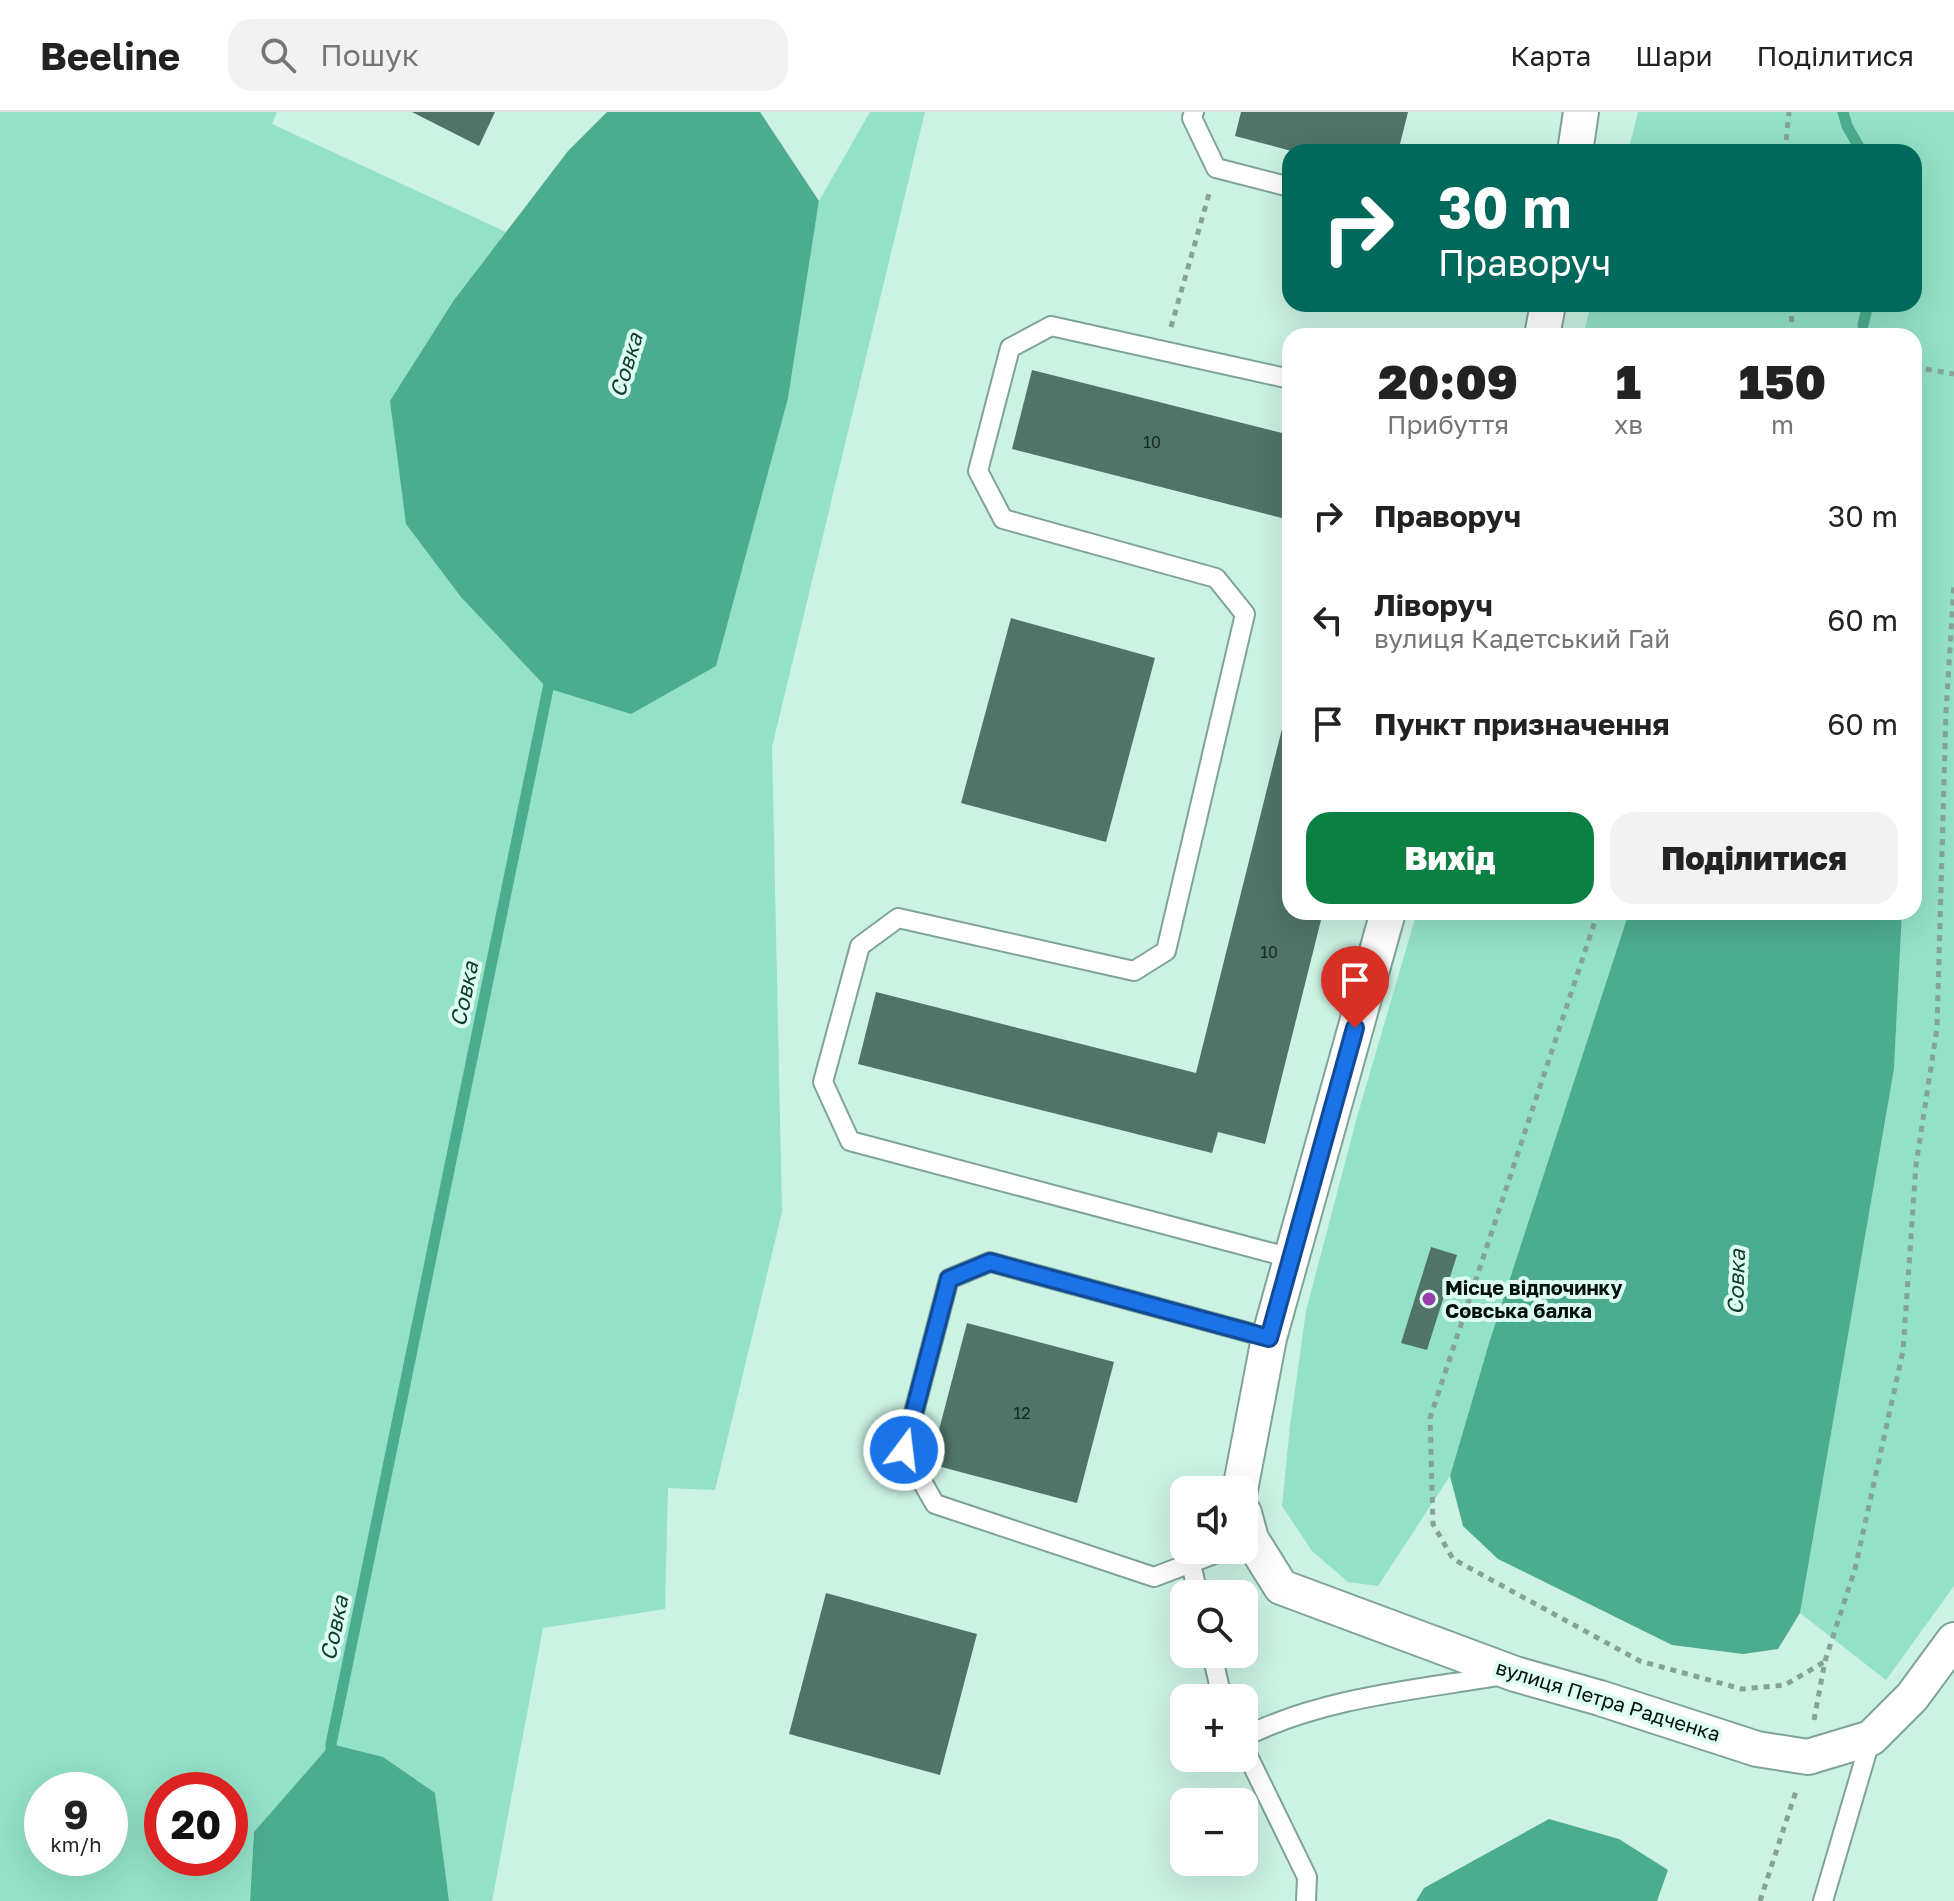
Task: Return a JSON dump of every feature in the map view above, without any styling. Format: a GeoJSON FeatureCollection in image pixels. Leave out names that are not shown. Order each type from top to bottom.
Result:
{"type":"FeatureCollection","features":[{"type":"Feature","properties":{"kind":"street"},"geometry":{"type":"LineString","coordinates":[[1576,144],[1581,112]]}},
{"type":"Feature","properties":{"kind":"street"},"geometry":{"type":"LineString","coordinates":[[1243,1476],[1269,1338],[1386,920]]}},
{"type":"Feature","properties":{"kind":"street","name":"вулиця Петра Радченка"},"geometry":{"type":"LineString","coordinates":[[1258,1558],[1281,1587],[1515,1674],[1757,1749],[1808,1757],[1871,1738],[1912,1697],[1954,1640]]}},
{"type":"Feature","properties":{"kind":"lane"},"geometry":{"type":"LineString","coordinates":[[1194,112],[1192,118],[1216,168],[1282,185]]}},
{"type":"Feature","properties":{"kind":"lane"},"geometry":{"type":"LineString","coordinates":[[1282,377],[1051,326],[1010,348],[978,471],[1003,519],[1216,578],[1245,614],[1166,951],[1134,971],[898,918],[860,946],[823,1082],[850,1141],[1291,1258]]}},
{"type":"Feature","properties":{"kind":"lane"},"geometry":{"type":"LineString","coordinates":[[1195,1580],[1191,1564],[1154,1577],[935,1504],[904,1450],[949,1279],[990,1262],[1269,1338]]}},
{"type":"Feature","properties":{"kind":"lane"},"geometry":{"type":"LineString","coordinates":[[1258,1730],[1275,1721],[1364,1698],[1515,1674]]}},
{"type":"Feature","properties":{"kind":"lane"},"geometry":{"type":"LineString","coordinates":[[1823,1901],[1871,1738]]}},
{"type":"Feature","properties":{"kind":"lane"},"geometry":{"type":"LineString","coordinates":[[1256,1772],[1307,1877],[1306,1901]]}},
{"type":"Feature","properties":{"kind":"path"},"geometry":{"type":"LineString","coordinates":[[1786,144],[1789,112]]}},
{"type":"Feature","properties":{"kind":"path"},"geometry":{"type":"LineString","coordinates":[[1164,351],[1216,168]]}},
{"type":"Feature","properties":{"kind":"path"},"geometry":{"type":"LineString","coordinates":[[1922,368],[1954,374]]}},
{"type":"Feature","properties":{"kind":"path"},"geometry":{"type":"LineString","coordinates":[[1760,1901],[1808,1757],[1825,1661],[1855,1569],[1903,1351],[1916,1165],[1937,1028],[1946,712],[1954,584]]}},
{"type":"Feature","properties":{"kind":"path"},"geometry":{"type":"LineString","coordinates":[[1595,920],[1430,1418],[1433,1524],[1453,1559],[1640,1661],[1742,1689],[1785,1685],[1825,1661]]}},
{"type":"Feature","properties":{"kind":"shaded area"},"geometry":{"type":"Polygon","coordinates":[[[0,112],[277,112],[272,124],[506,232],[454,300],[788,398],[819,201],[870,112],[925,112],[772,747],[782,1212],[715,1490],[668,1488],[665,1609],[543,1628],[492,1901],[449,1901],[435,1793],[254,1832],[250,1901],[0,1901],[0,112]]]}},
{"type":"Feature","properties":{"kind":"shaded area"},"geometry":{"type":"Polygon","coordinates":[[[1638,112],[1954,112],[1954,1586],[1886,1680],[1800,1613],[1894,1069],[1902,920],[1922,920],[1922,328],[1585,328],[1589,312],[1922,312],[1922,144],[1630,144],[1638,112]]]}},
{"type":"Feature","properties":{"kind":"shaded area"},"geometry":{"type":"Polygon","coordinates":[[[1415,920],[1626,920],[1489,1343],[1450,1476],[1378,1586],[1348,1582],[1312,1551],[1282,1506],[1306,1311],[1357,1117],[1415,920]]]}},
{"type":"Feature","properties":{"kind":"water"},"geometry":{"type":"Polygon","coordinates":[[[607,112],[760,112],[819,201],[788,398],[716,666],[631,714],[547,688],[461,597],[406,524],[390,401],[454,300],[568,151],[607,112]]]}},
{"type":"Feature","properties":{"kind":"water"},"geometry":{"type":"Polygon","coordinates":[[[1626,920],[1902,920],[1894,1069],[1800,1613],[1778,1649],[1743,1654],[1672,1645],[1498,1559],[1463,1526],[1450,1476],[1489,1343],[1626,920]]]}},
{"type":"Feature","properties":{"kind":"water"},"geometry":{"type":"Polygon","coordinates":[[[331,1744],[383,1757],[435,1793],[449,1901],[250,1901],[254,1832],[331,1744]]]}},
{"type":"Feature","properties":{"kind":"water"},"geometry":{"type":"Polygon","coordinates":[[[1549,1819],[1619,1839],[1668,1870],[1657,1901],[1416,1901],[1424,1888],[1549,1819]]]}},
{"type":"Feature","properties":{"kind":"building"},"geometry":{"type":"Polygon","coordinates":[[[412,112],[495,112],[479,146],[412,112]]]}},
{"type":"Feature","properties":{"kind":"building"},"geometry":{"type":"Polygon","coordinates":[[[1241,112],[1408,112],[1400,144],[1282,144],[1282,149],[1235,136],[1241,112]]]}},
{"type":"Feature","properties":{"kind":"building"},"geometry":{"type":"Polygon","coordinates":[[[1032,370],[1282,433],[1282,518],[1012,449],[1032,370]]]}},
{"type":"Feature","properties":{"kind":"building"},"geometry":{"type":"Polygon","coordinates":[[[1011,618],[1155,658],[1106,842],[961,803],[1011,618]]]}},
{"type":"Feature","properties":{"kind":"building"},"geometry":{"type":"Polygon","coordinates":[[[1282,729],[1282,920],[1321,920],[1265,1144],[1218,1132],[1212,1153],[858,1064],[876,992],[1196,1073],[1282,729]]]}},
{"type":"Feature","properties":{"kind":"building","name":"Місце відпочинку Совська балка"},"geometry":{"type":"Polygon","coordinates":[[[1431,1247],[1457,1255],[1427,1350],[1401,1343],[1431,1247]]]}},
{"type":"Feature","properties":{"kind":"building"},"geometry":{"type":"Polygon","coordinates":[[[967,1323],[1114,1362],[1077,1503],[930,1464],[967,1323]]]}},
{"type":"Feature","properties":{"kind":"building"},"geometry":{"type":"Polygon","coordinates":[[[826,1593],[977,1634],[940,1775],[789,1734],[826,1593]]]}},
{"type":"Feature","properties":{"kind":"waterway","name":"Совка"},"geometry":{"type":"LineString","coordinates":[[1843,112],[1857,144]]}},
{"type":"Feature","properties":{"kind":"waterway","name":"Совка"},"geometry":{"type":"LineString","coordinates":[[1863,325],[1866,312]]}},
{"type":"Feature","properties":{"kind":"waterway","name":"Совка"},"geometry":{"type":"LineString","coordinates":[[331,1758],[331,1744],[551,674]]}},
{"type":"Feature","properties":{"kind":"place","name":"Місце відпочинку Совська балка"},"geometry":{"type":"Point","coordinates":[1429,1299]}},
{"type":"Feature","properties":{"kind":"route"},"geometry":{"type":"LineString","coordinates":[[904,1450],[949,1279],[990,1262],[1269,1338],[1355,1028]]}}]}
